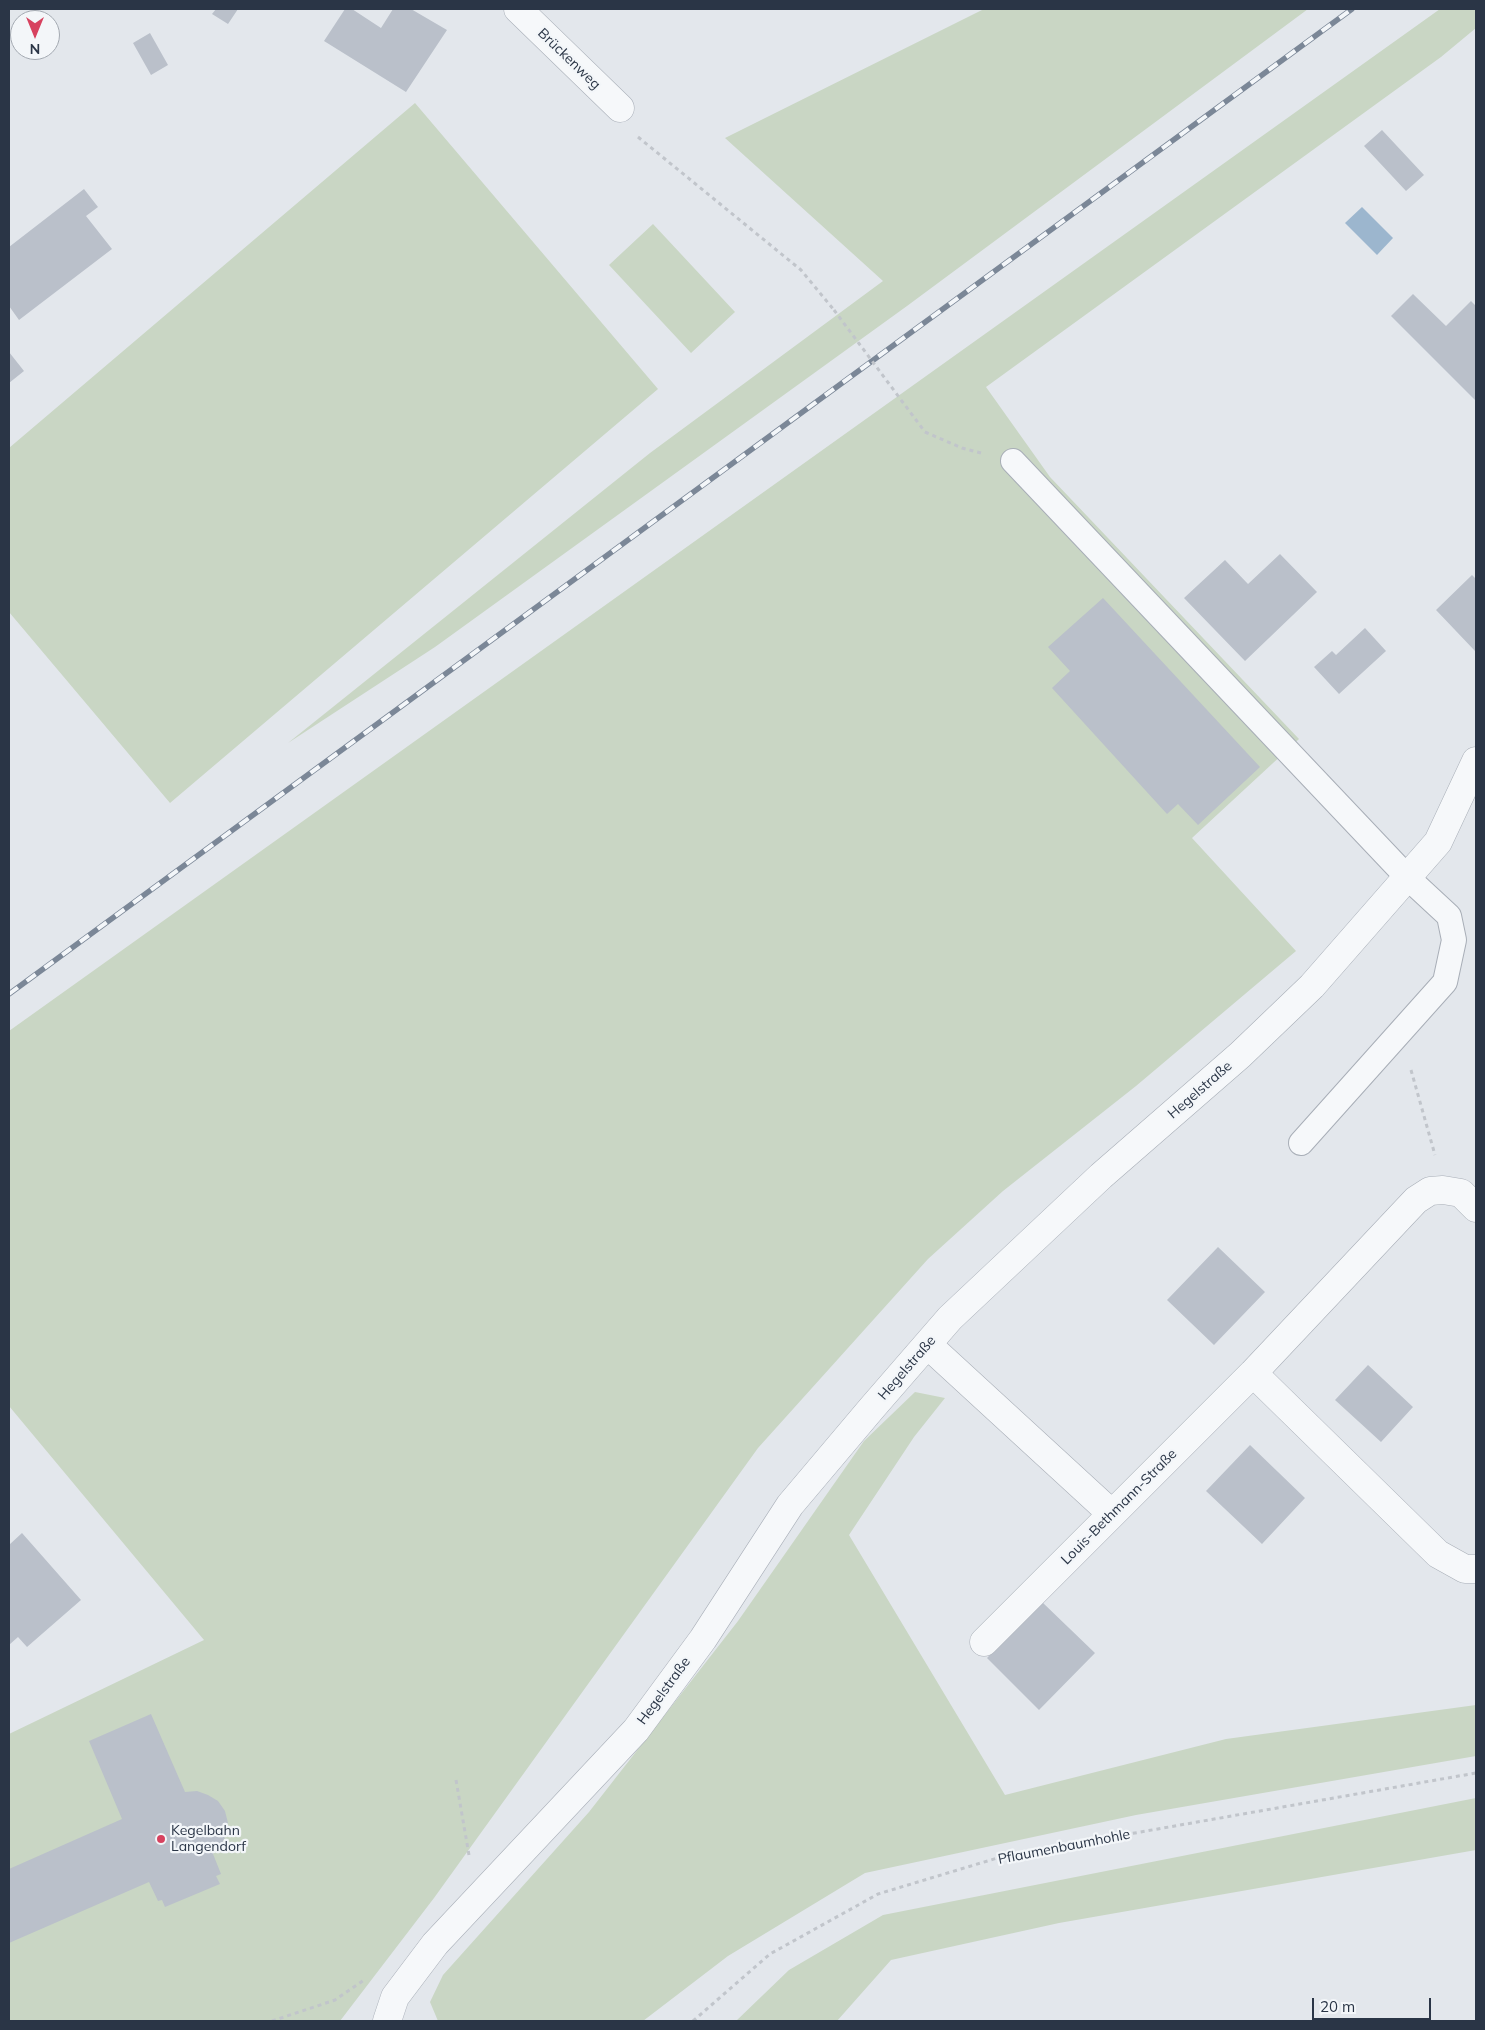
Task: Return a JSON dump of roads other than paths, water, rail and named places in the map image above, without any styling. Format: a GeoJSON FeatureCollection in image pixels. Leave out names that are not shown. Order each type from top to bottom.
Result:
{"type":"FeatureCollection","features":[{"type":"Feature","properties":{"kind":"street","name":"Brückenweg"},"geometry":{"type":"LineString","coordinates":[[518,9],[620,108]]}},
{"type":"Feature","properties":{"kind":"street","name":"Hegelstraße"},"geometry":{"type":"LineString","coordinates":[[388,2021],[395,1997],[435,1944],[636,1730],[703,1639],[790,1505],[950,1318],[1094,1182],[1240,1055],[1312,986],[1438,842],[1476,761]]}},
{"type":"Feature","properties":{"kind":"street","name":"Louis-Bethmann-Straße"},"geometry":{"type":"LineString","coordinates":[[984,1642],[1253,1373],[1416,1200],[1430,1191],[1443,1190],[1462,1193],[1476,1208]]}},
{"type":"Feature","properties":{"kind":"street"},"geometry":{"type":"LineString","coordinates":[[928,1345],[1112,1514]]}},
{"type":"Feature","properties":{"kind":"street"},"geometry":{"type":"LineString","coordinates":[[1253,1373],[1438,1554],[1465,1569],[1476,1569]]}},
{"type":"Feature","properties":{"kind":"lane"},"geometry":{"type":"LineString","coordinates":[[1013,461],[1408,878],[1449,916],[1454,940],[1445,982],[1301,1143]]}},
{"type":"Feature","properties":{"kind":"water"},"geometry":{"type":"Polygon","coordinates":[[[1362,207],[1393,238],[1377,255],[1345,223],[1362,207]]]}},
{"type":"Feature","properties":{"kind":"railway"},"geometry":{"type":"LineString","coordinates":[[9,994],[1352,9]]}},
{"type":"Feature","properties":{"kind":"place","name":"Kegelbahn Langendorf"},"geometry":{"type":"Point","coordinates":[161,1839]}}]}
